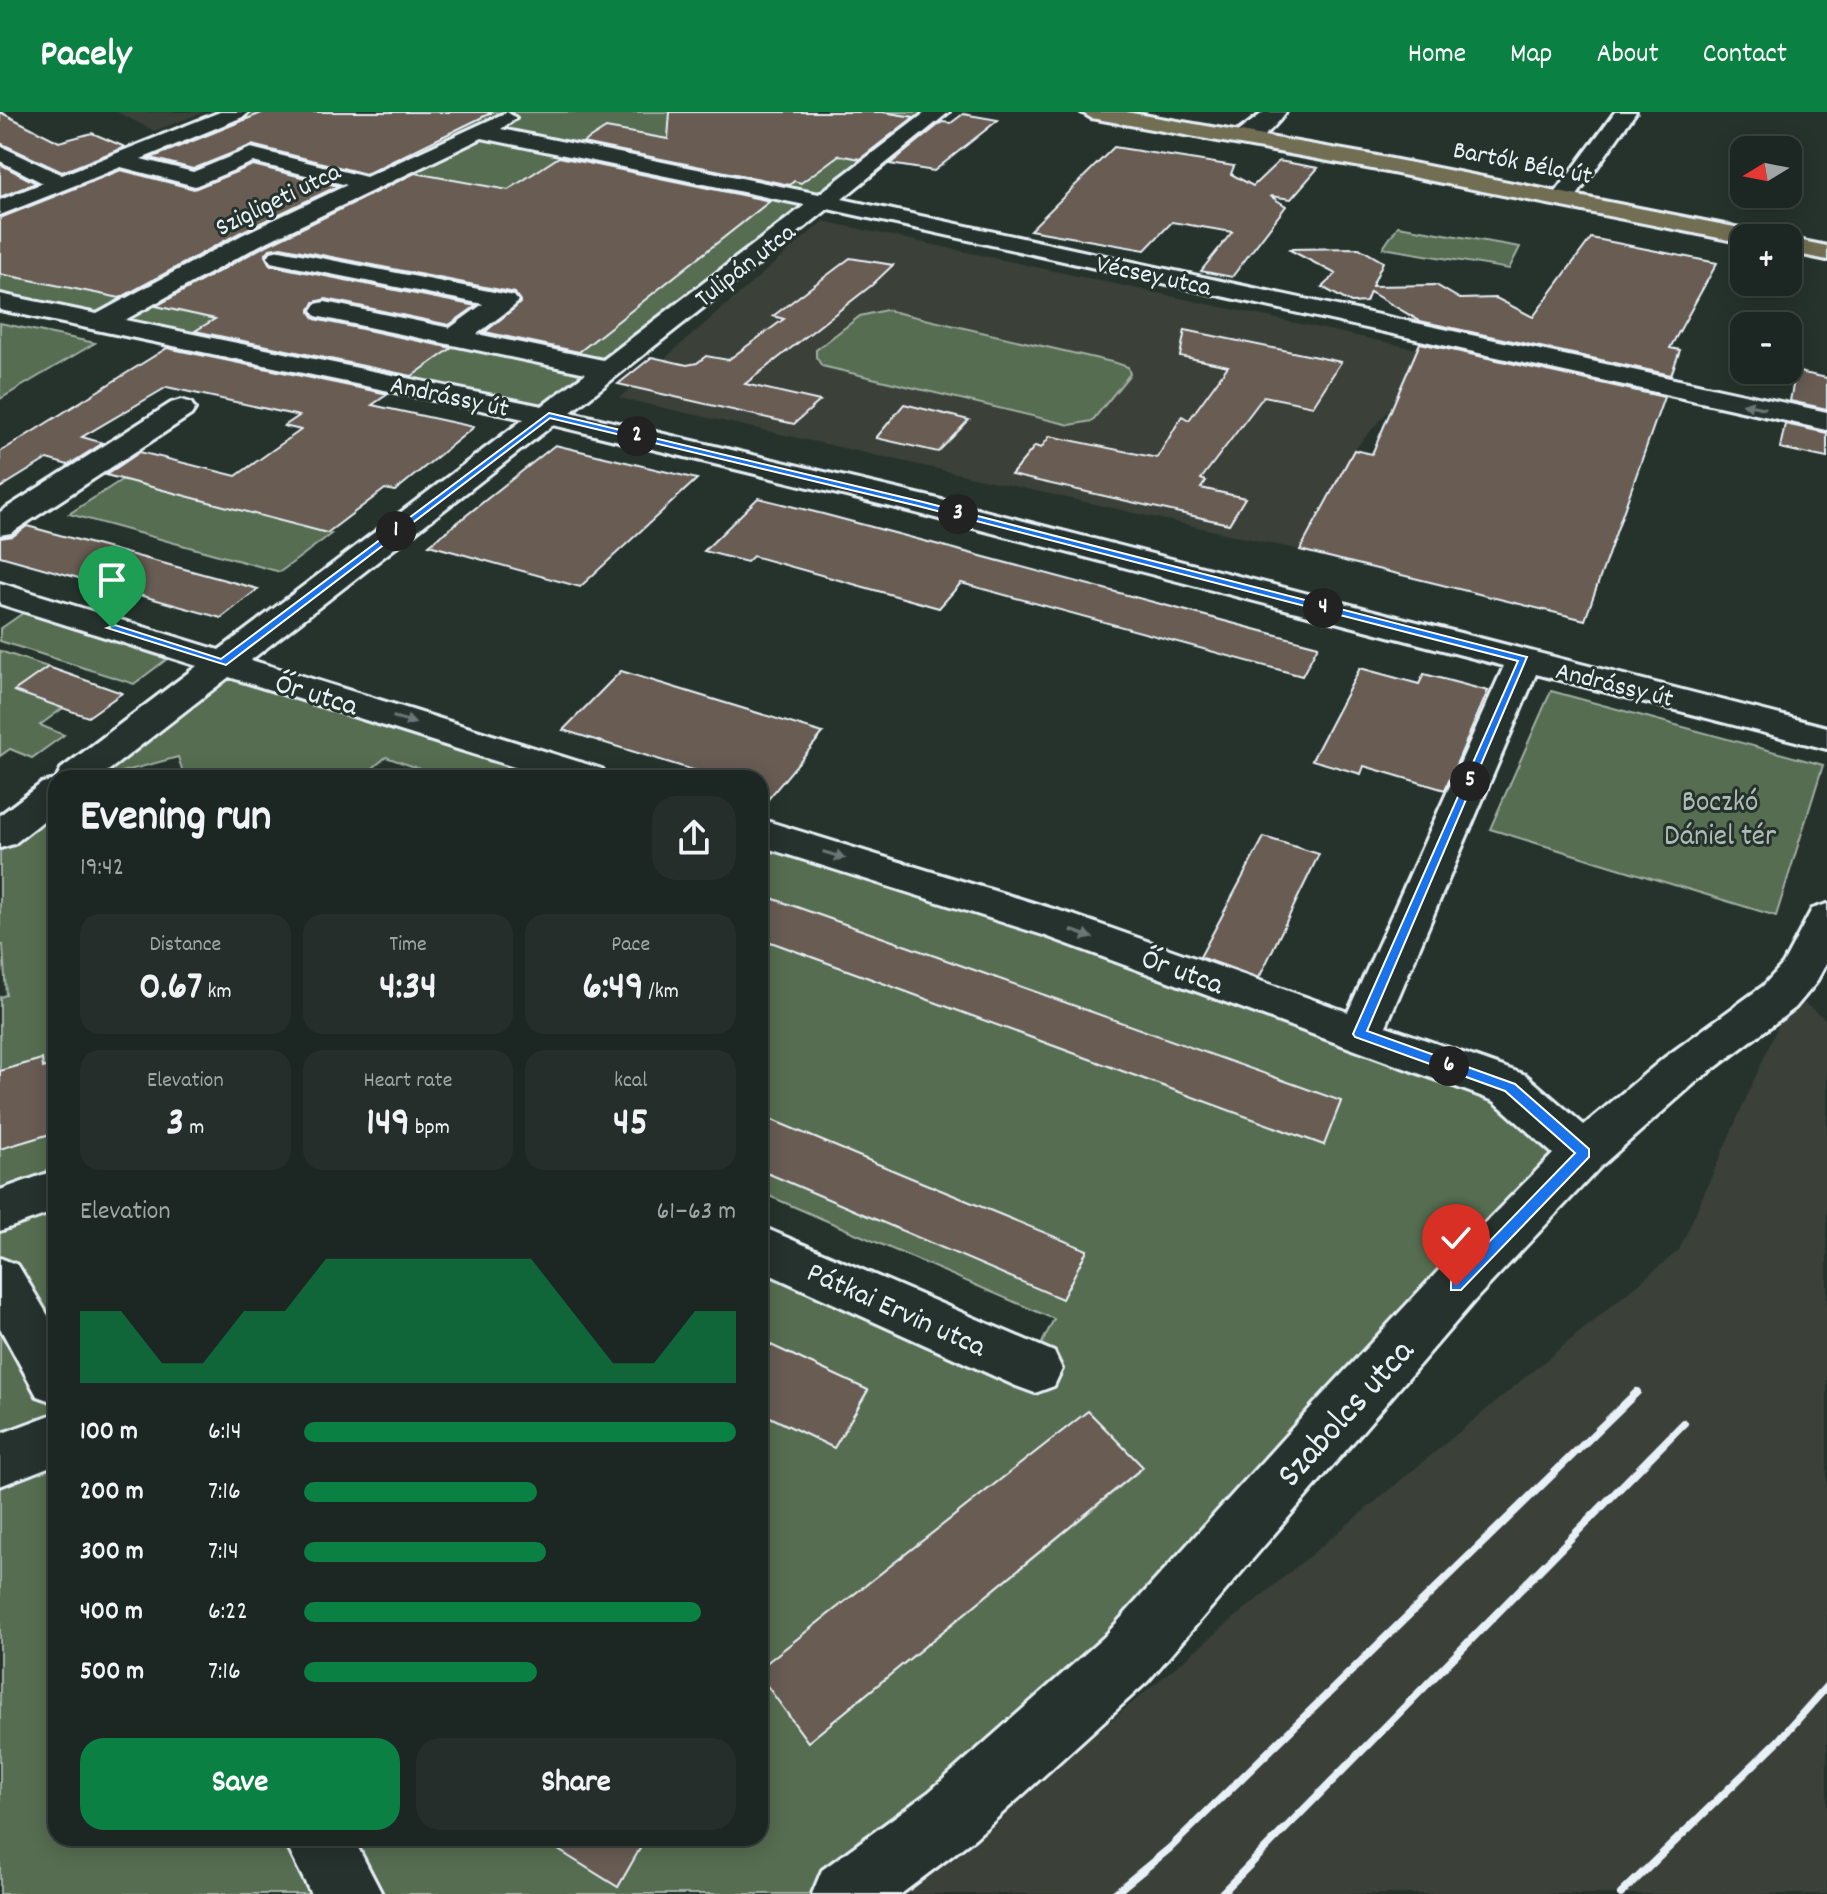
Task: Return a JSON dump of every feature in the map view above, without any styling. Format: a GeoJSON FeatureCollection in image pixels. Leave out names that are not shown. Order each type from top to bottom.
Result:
{"type":"FeatureCollection","features":[{"type":"Feature","properties":{"kind":"main road","name":"Bartók Béla út"},"geometry":{"type":"LineString","coordinates":[[1091,112],[1244,138],[1730,233]]}},
{"type":"Feature","properties":{"kind":"main road"},"geometry":{"type":"LineString","coordinates":[[1802,248],[1827,253]]}},
{"type":"Feature","properties":{"kind":"street"},"geometry":{"type":"LineString","coordinates":[[0,208],[238,112]]}},
{"type":"Feature","properties":{"kind":"street","name":"Szigligeti utca"},"geometry":{"type":"LineString","coordinates":[[101,323],[251,240],[518,112]]}},
{"type":"Feature","properties":{"kind":"street","name":"Tulipán utca"},"geometry":{"type":"LineString","coordinates":[[84,770],[939,112]]}},
{"type":"Feature","properties":{"kind":"street"},"geometry":{"type":"LineString","coordinates":[[1244,138],[1259,129],[1276,112]]}},
{"type":"Feature","properties":{"kind":"street"},"geometry":{"type":"LineString","coordinates":[[1563,199],[1626,112]]}},
{"type":"Feature","properties":{"kind":"street","name":"Vécsey utca"},"geometry":{"type":"LineString","coordinates":[[481,131],[826,202],[1827,421]]}},
{"type":"Feature","properties":{"kind":"street"},"geometry":{"type":"LineString","coordinates":[[0,153],[61,183]]}},
{"type":"Feature","properties":{"kind":"street"},"geometry":{"type":"LineString","coordinates":[[119,160],[195,179],[251,155],[368,184]]}},
{"type":"Feature","properties":{"kind":"street"},"geometry":{"type":"LineString","coordinates":[[280,257],[505,301],[455,337]]}},
{"type":"Feature","properties":{"kind":"street","name":"Andrássy út"},"geometry":{"type":"LineString","coordinates":[[0,302],[549,415],[919,504],[1827,738]]}},
{"type":"Feature","properties":{"kind":"street"},"geometry":{"type":"LineString","coordinates":[[325,310],[609,369]]}},
{"type":"Feature","properties":{"kind":"street"},"geometry":{"type":"LineString","coordinates":[[0,526],[181,409]]}},
{"type":"Feature","properties":{"kind":"street","name":"Őr utca"},"geometry":{"type":"LineString","coordinates":[[0,593],[564,770]]}},
{"type":"Feature","properties":{"kind":"street"},"geometry":{"type":"LineString","coordinates":[[1360,1034],[1524,660]]}},
{"type":"Feature","properties":{"kind":"street"},"geometry":{"type":"LineString","coordinates":[[0,835],[48,798]]}},
{"type":"Feature","properties":{"kind":"street","name":"Őr utca"},"geometry":{"type":"LineString","coordinates":[[768,834],[1058,925],[1510,1088],[1584,1153]]}},
{"type":"Feature","properties":{"kind":"street","name":"Szabolcs utca"},"geometry":{"type":"LineString","coordinates":[[846,1894],[952,1815],[1126,1659],[1344,1409],[1456,1286],[1584,1153],[1680,1070],[1779,997],[1800,973],[1827,919]]}},
{"type":"Feature","properties":{"kind":"street"},"geometry":{"type":"LineString","coordinates":[[0,1211],[48,1193]]}},
{"type":"Feature","properties":{"kind":"street","name":"Pátkai Ervin utca"},"geometry":{"type":"LineString","coordinates":[[768,1251],[1035,1369]]}},
{"type":"Feature","properties":{"kind":"street"},"geometry":{"type":"LineString","coordinates":[[0,1280],[48,1365]]}},
{"type":"Feature","properties":{"kind":"street"},"geometry":{"type":"LineString","coordinates":[[0,1460],[48,1441]]}},
{"type":"Feature","properties":{"kind":"street"},"geometry":{"type":"LineString","coordinates":[[321,1846],[348,1894]]}},
{"type":"Feature","properties":{"kind":"shaded area"},"geometry":{"type":"Polygon","coordinates":[[[117,112],[205,112],[154,131],[117,112]]]}},
{"type":"Feature","properties":{"kind":"shaded area"},"geometry":{"type":"Polygon","coordinates":[[[823,221],[1417,349],[1392,407],[1354,450],[1300,550],[619,398],[823,221]]]}},
{"type":"Feature","properties":{"kind":"shaded area"},"geometry":{"type":"Polygon","coordinates":[[[1792,994],[1827,1020],[1827,1894],[901,1894],[1679,1250],[1792,994]]]}},
{"type":"Feature","properties":{"kind":"green space"},"geometry":{"type":"Polygon","coordinates":[[[242,112],[936,112],[548,413],[0,298],[0,210],[242,112]]]}},
{"type":"Feature","properties":{"kind":"green space"},"geometry":{"type":"Polygon","coordinates":[[[1398,226],[1520,247],[1509,269],[1383,248],[1398,226]]]}},
{"type":"Feature","properties":{"kind":"green space"},"geometry":{"type":"Polygon","coordinates":[[[886,310],[1116,363],[1128,367],[1130,374],[1092,421],[1070,425],[822,366],[816,357],[816,350],[860,316],[886,310]]]}},
{"type":"Feature","properties":{"kind":"green space"},"geometry":{"type":"Polygon","coordinates":[[[0,323],[95,343],[0,399],[0,323]]]}},
{"type":"Feature","properties":{"kind":"green space"},"geometry":{"type":"Polygon","coordinates":[[[123,479],[331,534],[280,572],[69,514],[123,479]]]}},
{"type":"Feature","properties":{"kind":"green space"},"geometry":{"type":"Polygon","coordinates":[[[23,613],[167,659],[134,684],[0,641],[0,629],[23,613]]]}},
{"type":"Feature","properties":{"kind":"green space"},"geometry":{"type":"Polygon","coordinates":[[[0,651],[48,667],[15,691],[63,708],[40,725],[64,735],[32,758],[10,749],[0,756],[0,651]]]}},
{"type":"Feature","properties":{"kind":"green space"},"geometry":{"type":"Polygon","coordinates":[[[223,665],[558,770],[423,770],[386,757],[371,770],[182,770],[178,757],[129,770],[89,770],[223,665]]]}},
{"type":"Feature","properties":{"kind":"green space","name":"Boczkó Dániel tér"},"geometry":{"type":"Polygon","coordinates":[[[1551,691],[1823,765],[1776,916],[1490,829],[1551,691]]]}},
{"type":"Feature","properties":{"kind":"green space"},"geometry":{"type":"Polygon","coordinates":[[[48,802],[48,1066],[43,1068],[41,1059],[0,1071],[0,997],[6,995],[3,945],[0,945],[0,840],[48,802]]]}},
{"type":"Feature","properties":{"kind":"green space"},"geometry":{"type":"Polygon","coordinates":[[[768,838],[1507,1091],[1576,1152],[1120,1653],[832,1894],[358,1894],[331,1846],[768,1846],[768,1687],[808,1742],[1143,1468],[1088,1411],[768,1662],[768,1416],[834,1448],[868,1391],[768,1344],[768,1233],[1038,1351],[1054,1319],[768,1195],[768,941],[1323,1145],[1341,1102],[768,897],[768,838]]]}},
{"type":"Feature","properties":{"kind":"green space"},"geometry":{"type":"Polygon","coordinates":[[[48,1134],[48,1350],[0,1267],[0,1149],[48,1134]]]}},
{"type":"Feature","properties":{"kind":"green space"},"geometry":{"type":"Polygon","coordinates":[[[0,1299],[48,1384],[48,1846],[308,1846],[335,1894],[0,1894],[0,1299]]]}},
{"type":"Feature","properties":{"kind":"building"},"geometry":{"type":"Polygon","coordinates":[[[0,112],[59,142],[92,133],[125,147],[62,172],[0,143],[0,112]]]}},
{"type":"Feature","properties":{"kind":"building"},"geometry":{"type":"Polygon","coordinates":[[[264,112],[493,112],[366,174],[252,145],[193,169],[151,158],[264,112]]]}},
{"type":"Feature","properties":{"kind":"building"},"geometry":{"type":"Polygon","coordinates":[[[670,112],[882,112],[914,117],[860,159],[839,155],[801,183],[794,181],[790,185],[582,143],[606,128],[668,139],[670,112]]]}},
{"type":"Feature","properties":{"kind":"building"},"geometry":{"type":"Polygon","coordinates":[[[963,114],[998,120],[934,171],[890,164],[942,122],[951,123],[963,114]]]}},
{"type":"Feature","properties":{"kind":"building"},"geometry":{"type":"Polygon","coordinates":[[[1114,147],[1234,166],[1231,174],[1253,186],[1279,161],[1318,168],[1291,199],[1270,196],[1286,206],[1232,277],[1201,271],[1232,232],[1172,222],[1145,250],[1030,230],[1114,147]]]}},
{"type":"Feature","properties":{"kind":"building"},"geometry":{"type":"Polygon","coordinates":[[[559,157],[770,201],[579,352],[485,332],[520,303],[515,293],[281,247],[270,249],[265,255],[270,265],[476,306],[449,325],[326,299],[314,302],[310,312],[315,319],[452,348],[412,376],[195,331],[215,319],[156,306],[261,248],[415,173],[508,190],[559,157]]]}},
{"type":"Feature","properties":{"kind":"building"},"geometry":{"type":"Polygon","coordinates":[[[0,164],[36,183],[0,197],[0,164]]]}},
{"type":"Feature","properties":{"kind":"building"},"geometry":{"type":"Polygon","coordinates":[[[253,165],[338,186],[241,232],[120,298],[0,274],[0,218],[121,170],[194,189],[253,165]]]}},
{"type":"Feature","properties":{"kind":"building"},"geometry":{"type":"Polygon","coordinates":[[[1591,238],[1717,263],[1670,348],[1680,350],[1671,375],[1420,321],[1370,292],[1366,302],[1351,303],[1322,287],[1336,274],[1288,249],[1359,248],[1383,262],[1372,286],[1436,285],[1460,299],[1496,298],[1533,317],[1591,238]]]}},
{"type":"Feature","properties":{"kind":"building"},"geometry":{"type":"Polygon","coordinates":[[[850,258],[893,265],[872,285],[745,384],[820,401],[794,424],[618,384],[652,357],[687,365],[697,363],[706,356],[728,360],[784,319],[773,316],[850,258]]]}},
{"type":"Feature","properties":{"kind":"building"},"geometry":{"type":"Polygon","coordinates":[[[1185,330],[1341,362],[1313,406],[1264,396],[1201,479],[1206,481],[1201,488],[1245,498],[1229,524],[1011,475],[1035,446],[1041,448],[1050,436],[1157,458],[1182,416],[1189,420],[1228,366],[1180,356],[1185,330]]]}},
{"type":"Feature","properties":{"kind":"building"},"geometry":{"type":"Polygon","coordinates":[[[1420,343],[1664,397],[1585,620],[1300,550],[1354,450],[1372,454],[1420,343]]]}},
{"type":"Feature","properties":{"kind":"building"},"geometry":{"type":"Polygon","coordinates":[[[167,348],[388,394],[372,405],[474,427],[395,491],[385,489],[327,533],[106,475],[140,452],[236,476],[301,430],[284,426],[299,416],[167,387],[82,437],[103,443],[68,465],[47,459],[0,488],[0,452],[167,348]]]}},
{"type":"Feature","properties":{"kind":"building"},"geometry":{"type":"Polygon","coordinates":[[[1802,373],[1827,378],[1827,409],[1790,401],[1793,384],[1802,384],[1802,373]]]}},
{"type":"Feature","properties":{"kind":"building"},"geometry":{"type":"Polygon","coordinates":[[[904,404],[969,420],[938,452],[876,438],[904,404]]]}},
{"type":"Feature","properties":{"kind":"building"},"geometry":{"type":"Polygon","coordinates":[[[1785,424],[1827,433],[1827,458],[1780,448],[1785,424]]]}},
{"type":"Feature","properties":{"kind":"building"},"geometry":{"type":"Polygon","coordinates":[[[555,445],[697,479],[580,587],[429,545],[555,445]]]}},
{"type":"Feature","properties":{"kind":"building"},"geometry":{"type":"Polygon","coordinates":[[[758,498],[1318,646],[1302,676],[961,583],[939,608],[753,556],[747,562],[704,551],[758,498]]]}},
{"type":"Feature","properties":{"kind":"building"},"geometry":{"type":"Polygon","coordinates":[[[27,526],[258,589],[221,618],[0,556],[0,538],[13,536],[27,526]]]}},
{"type":"Feature","properties":{"kind":"building"},"geometry":{"type":"Polygon","coordinates":[[[48,667],[122,693],[88,717],[14,691],[48,667]]]}},
{"type":"Feature","properties":{"kind":"building"},"geometry":{"type":"Polygon","coordinates":[[[1360,668],[1419,684],[1424,674],[1488,691],[1445,790],[1364,766],[1361,774],[1312,760],[1360,668]]]}},
{"type":"Feature","properties":{"kind":"building"},"geometry":{"type":"Polygon","coordinates":[[[621,671],[823,733],[768,799],[768,770],[693,770],[563,730],[621,671]]]}},
{"type":"Feature","properties":{"kind":"building"},"geometry":{"type":"Polygon","coordinates":[[[1264,837],[1319,854],[1259,978],[1200,957],[1264,837]]]}},
{"type":"Feature","properties":{"kind":"building"},"geometry":{"type":"Polygon","coordinates":[[[768,897],[1341,1101],[1324,1145],[768,941],[768,897]]]}},
{"type":"Feature","properties":{"kind":"building"},"geometry":{"type":"Polygon","coordinates":[[[42,1059],[43,1068],[48,1066],[48,1135],[0,1149],[0,1071],[42,1059]]]}},
{"type":"Feature","properties":{"kind":"building"},"geometry":{"type":"Polygon","coordinates":[[[768,1118],[1087,1250],[1062,1299],[768,1173],[768,1118]]]}},
{"type":"Feature","properties":{"kind":"building"},"geometry":{"type":"Polygon","coordinates":[[[768,1344],[868,1390],[834,1448],[768,1416],[768,1344]]]}},
{"type":"Feature","properties":{"kind":"building"},"geometry":{"type":"Polygon","coordinates":[[[1088,1411],[1143,1467],[808,1742],[768,1687],[768,1662],[1088,1411]]]}},
{"type":"Feature","properties":{"kind":"building"},"geometry":{"type":"Polygon","coordinates":[[[552,1846],[641,1846],[618,1887],[552,1846]]]}},
{"type":"Feature","properties":{"kind":"railway"},"geometry":{"type":"LineString","coordinates":[[1114,1894],[1170,1848],[1637,1392]]}},
{"type":"Feature","properties":{"kind":"railway"},"geometry":{"type":"LineString","coordinates":[[1221,1894],[1684,1423]]}},
{"type":"Feature","properties":{"kind":"railway"},"geometry":{"type":"LineString","coordinates":[[1621,1894],[1780,1739],[1827,1686]]}},
{"type":"Feature","properties":{"kind":"route"},"geometry":{"type":"LineString","coordinates":[[112,628],[223,663],[549,415],[919,504],[1524,660],[1360,1034],[1510,1088],[1584,1153],[1456,1286]]}}]}
